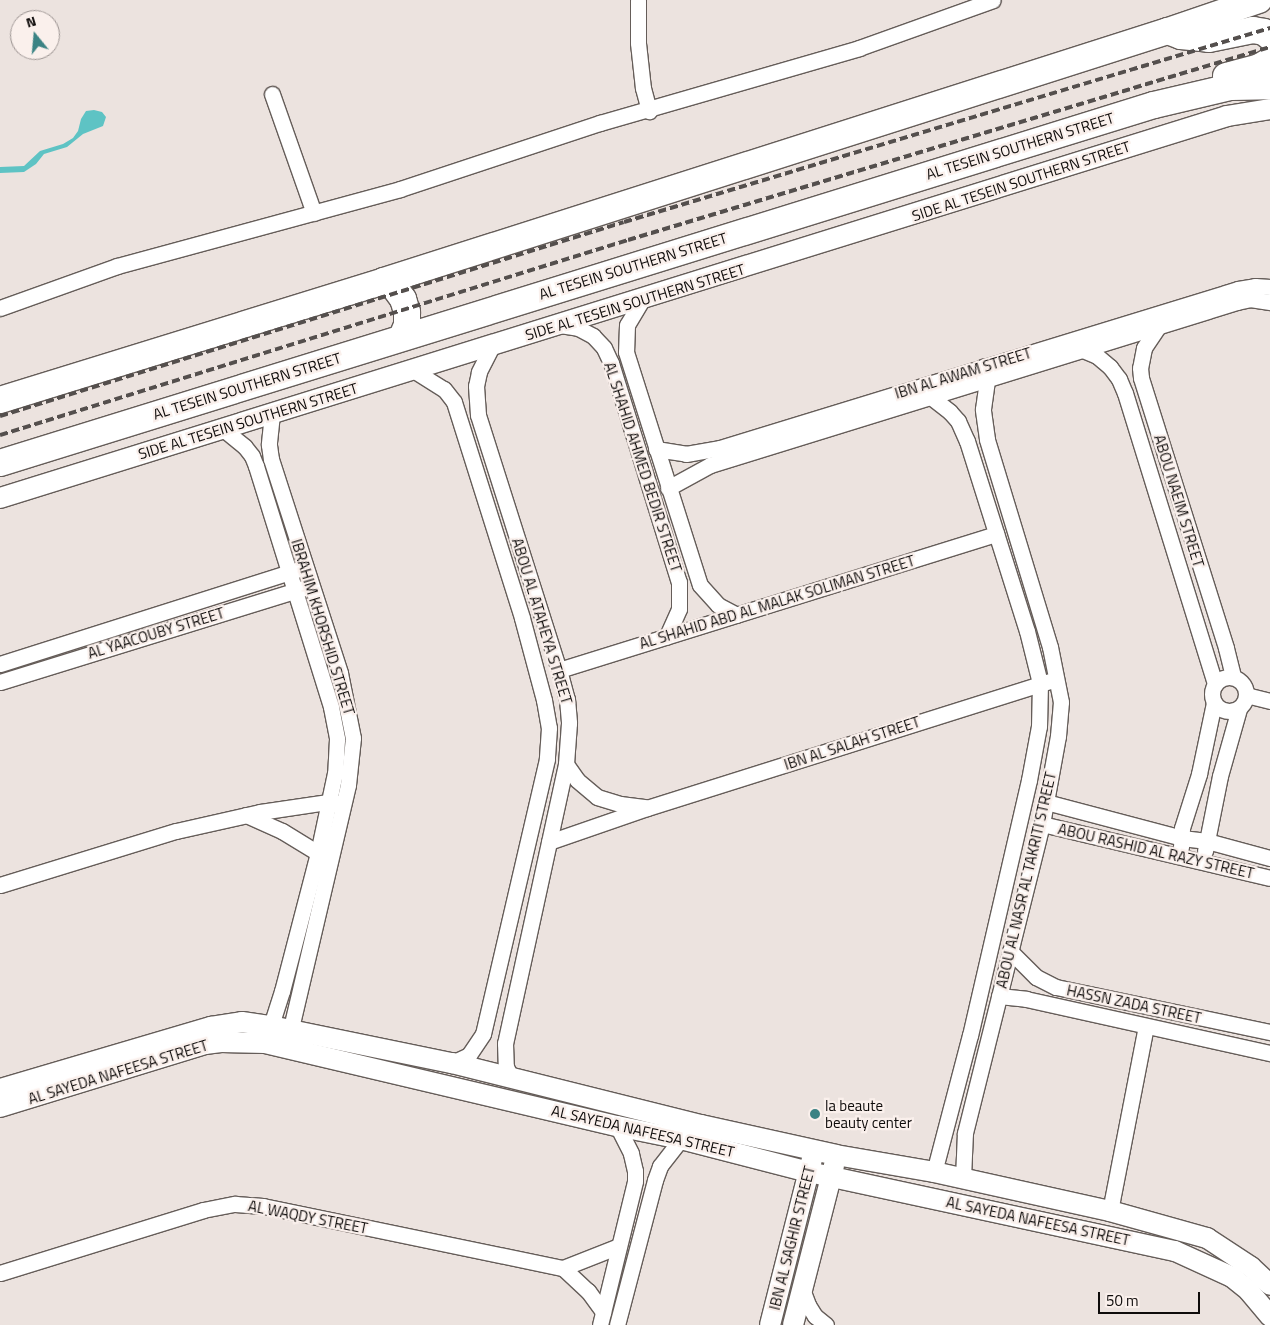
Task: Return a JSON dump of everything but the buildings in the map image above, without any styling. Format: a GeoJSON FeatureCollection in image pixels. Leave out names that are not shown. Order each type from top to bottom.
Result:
{"type":"FeatureCollection","features":[{"type":"Feature","properties":{"kind":"highway"},"geometry":{"type":"LineString","coordinates":[[0,400],[384,281],[1168,31],[1259,0]]}},
{"type":"Feature","properties":{"kind":"highway"},"geometry":{"type":"LineString","coordinates":[[1168,31],[1188,38],[1209,40],[1253,30],[1264,32],[1270,37]]}},
{"type":"Feature","properties":{"kind":"highway"},"geometry":{"type":"LineString","coordinates":[[1205,91],[1226,76],[1259,67],[1270,61]]}},
{"type":"Feature","properties":{"kind":"highway","name":"AL TESEIN SOUTHERN STREET"},"geometry":{"type":"LineString","coordinates":[[0,463],[1154,105],[1205,91],[1231,87],[1270,86]]}},
{"type":"Feature","properties":{"kind":"highway"},"geometry":{"type":"LineString","coordinates":[[384,281],[396,288],[405,305],[407,325],[402,337]]}},
{"type":"Feature","properties":{"kind":"street"},"geometry":{"type":"LineString","coordinates":[[638,0],[638,43],[643,88],[649,110]]}},
{"type":"Feature","properties":{"kind":"street"},"geometry":{"type":"LineString","coordinates":[[0,308],[117,266],[400,189],[592,126],[859,48],[952,7],[993,0]]}},
{"type":"Feature","properties":{"kind":"street"},"geometry":{"type":"LineString","coordinates":[[272,94],[314,213]]}},
{"type":"Feature","properties":{"kind":"street","name":"SIDE AL TESEIN SOUTHERN STREET"},"geometry":{"type":"LineString","coordinates":[[0,498],[642,300],[1227,116],[1270,109]]}},
{"type":"Feature","properties":{"kind":"street","name":"IBN AL AWAM STREET"},"geometry":{"type":"LineString","coordinates":[[668,488],[710,465],[931,397],[985,374],[1238,288],[1270,286]]}},
{"type":"Feature","properties":{"kind":"street","name":"IBN AL AWAM STREET"},"geometry":{"type":"LineString","coordinates":[[656,449],[686,454],[708,451],[985,374],[1083,350],[1250,299],[1270,302]]}},
{"type":"Feature","properties":{"kind":"street","name":"AL SHAHID AHMED BEDIR STREET"},"geometry":{"type":"LineString","coordinates":[[642,300],[628,325],[626,352],[700,585],[718,605],[737,615]]}},
{"type":"Feature","properties":{"kind":"street","name":"AL SHAHID AHMED BEDIR STREET"},"geometry":{"type":"LineString","coordinates":[[560,325],[578,328],[593,336],[604,348],[611,363],[679,582],[678,609],[668,636]]}},
{"type":"Feature","properties":{"kind":"street","name":"ABOU NAEIM STREET"},"geometry":{"type":"LineString","coordinates":[[1158,327],[1144,348],[1140,368],[1141,378],[1226,648],[1233,677]]}},
{"type":"Feature","properties":{"kind":"street","name":"ABOU AL ATAHEYA STREET"},"geometry":{"type":"LineString","coordinates":[[492,346],[479,372],[476,386],[478,414],[559,670],[568,712],[566,764],[505,1042],[506,1067],[511,1077]]}},
{"type":"Feature","properties":{"kind":"street","name":"ABOU NAEIM STREET"},"geometry":{"type":"LineString","coordinates":[[1083,350],[1097,356],[1110,367],[1119,379],[1125,392],[1215,684]]}},
{"type":"Feature","properties":{"kind":"street","name":"ABOU AL ATAHEYA STREET"},"geometry":{"type":"LineString","coordinates":[[412,370],[444,389],[454,402],[522,618],[544,700],[549,728],[547,759],[483,1034],[469,1055],[452,1064]]}},
{"type":"Feature","properties":{"kind":"street","name":"ABOU AL NASR AL TAKRITI STREET"},"geometry":{"type":"LineString","coordinates":[[963,1178],[965,1133],[1042,824],[1060,721],[1061,702],[1058,678],[987,438],[984,410],[985,374]]}},
{"type":"Feature","properties":{"kind":"street","name":"ABOU AL NASR AL TAKRITI STREET"},"geometry":{"type":"LineString","coordinates":[[931,397],[950,412],[963,432],[1027,631],[1040,683],[1039,726],[1030,780],[970,1035],[934,1172]]}},
{"type":"Feature","properties":{"kind":"street","name":"IBRAHIM KHORSHID STREET"},"geometry":{"type":"LineString","coordinates":[[272,414],[269,445],[271,459],[340,673],[353,738],[352,758],[344,803],[324,857],[278,1036]]}},
{"type":"Feature","properties":{"kind":"street","name":"IBRAHIM KHORSHID STREET"},"geometry":{"type":"LineString","coordinates":[[223,429],[252,456],[334,719],[338,739],[337,761],[328,802],[324,857]]}},
{"type":"Feature","properties":{"kind":"street","name":"AL SHAHID ABD AL MALAK SOLIMAN STREET"},"geometry":{"type":"LineString","coordinates":[[559,670],[996,534]]}},
{"type":"Feature","properties":{"kind":"street","name":"AL YAACOUBY STREET"},"geometry":{"type":"LineString","coordinates":[[0,664],[306,568]]}},
{"type":"Feature","properties":{"kind":"street","name":"AL YAACOUBY STREET"},"geometry":{"type":"LineString","coordinates":[[0,682],[312,586]]}},
{"type":"Feature","properties":{"kind":"street"},"geometry":{"type":"LineString","coordinates":[[1181,857],[1182,828],[1199,774],[1214,703],[1212,693],[1215,684],[1226,677],[1233,677],[1243,683],[1246,700],[1239,709],[1220,776],[1202,862]]}},
{"type":"Feature","properties":{"kind":"street","name":"IBN AL SALAH STREET"},"geometry":{"type":"LineString","coordinates":[[549,842],[647,808],[1058,678]]}},
{"type":"Feature","properties":{"kind":"street"},"geometry":{"type":"LineString","coordinates":[[1246,695],[1270,701]]}},
{"type":"Feature","properties":{"kind":"street"},"geometry":{"type":"LineString","coordinates":[[1214,703],[1225,711],[1239,709]]}},
{"type":"Feature","properties":{"kind":"street"},"geometry":{"type":"LineString","coordinates":[[338,739],[353,738]]}},
{"type":"Feature","properties":{"kind":"street","name":"IBN AL SALAH STREET"},"geometry":{"type":"LineString","coordinates":[[566,764],[577,780],[597,797],[620,804],[647,808]]}},
{"type":"Feature","properties":{"kind":"street"},"geometry":{"type":"LineString","coordinates":[[0,886],[176,831],[246,815],[328,802],[344,803]]}},
{"type":"Feature","properties":{"kind":"street","name":"ABOU RASHID AL RAZY STREET"},"geometry":{"type":"LineString","coordinates":[[1046,802],[1182,838],[1207,841],[1270,858]]}},
{"type":"Feature","properties":{"kind":"street"},"geometry":{"type":"LineString","coordinates":[[246,815],[282,831],[324,857]]}},
{"type":"Feature","properties":{"kind":"street","name":"ABOU RASHID AL RAZY STREET"},"geometry":{"type":"LineString","coordinates":[[1042,824],[1270,878]]}},
{"type":"Feature","properties":{"kind":"street","name":"HASSN ZADA STREET"},"geometry":{"type":"LineString","coordinates":[[1010,951],[1032,974],[1056,988],[1270,1032]]}},
{"type":"Feature","properties":{"kind":"street","name":"HASSN ZADA STREET"},"geometry":{"type":"LineString","coordinates":[[999,996],[1026,999],[1270,1053]]}},
{"type":"Feature","properties":{"kind":"street","name":"AL SAYEDA NAFEESA STREET"},"geometry":{"type":"LineString","coordinates":[[0,1089],[210,1027],[242,1022],[278,1036],[616,1126],[681,1139],[809,1172],[1176,1251],[1232,1276],[1249,1291],[1270,1316]]}},
{"type":"Feature","properties":{"kind":"street"},"geometry":{"type":"LineString","coordinates":[[1110,1211],[1146,1026]]}},
{"type":"Feature","properties":{"kind":"street","name":"AL SAYEDA NAFEESA STREET"},"geometry":{"type":"LineString","coordinates":[[0,1107],[205,1044],[278,1036],[452,1064],[701,1125],[836,1155],[963,1178],[1110,1211],[1208,1238],[1252,1267],[1270,1285]]}},
{"type":"Feature","properties":{"kind":"street"},"geometry":{"type":"LineString","coordinates":[[601,1319],[636,1171],[631,1153],[616,1126]]}},
{"type":"Feature","properties":{"kind":"street"},"geometry":{"type":"LineString","coordinates":[[617,1325],[648,1202],[660,1166],[681,1139]]}},
{"type":"Feature","properties":{"kind":"street","name":"IBN AL SAGHIR STREET"},"geometry":{"type":"LineString","coordinates":[[770,1325],[814,1150]]}},
{"type":"Feature","properties":{"kind":"street","name":"IBN AL SAGHIR STREET"},"geometry":{"type":"LineString","coordinates":[[793,1325],[836,1155]]}},
{"type":"Feature","properties":{"kind":"street"},"geometry":{"type":"LineString","coordinates":[[631,1198],[648,1202]]}},
{"type":"Feature","properties":{"kind":"street","name":"AL WAQDY STREET"},"geometry":{"type":"LineString","coordinates":[[0,1273],[203,1210],[235,1204],[263,1206],[563,1268]]}},
{"type":"Feature","properties":{"kind":"street"},"geometry":{"type":"LineString","coordinates":[[601,1319],[588,1291],[563,1268],[619,1246]]}},
{"type":"Feature","properties":{"kind":"street"},"geometry":{"type":"LineString","coordinates":[[802,1289],[808,1306],[815,1316],[826,1325]]}},
{"type":"Feature","properties":{"kind":"water"},"geometry":{"type":"Polygon","coordinates":[[[86,111],[102,112],[106,117],[103,126],[83,134],[67,147],[44,154],[36,164],[24,172],[0,173],[0,167],[24,166],[40,151],[63,144],[73,138],[86,111]]]}},
{"type":"Feature","properties":{"kind":"railway"},"geometry":{"type":"LineString","coordinates":[[0,416],[624,222],[1270,28]]}},
{"type":"Feature","properties":{"kind":"railway"},"geometry":{"type":"LineString","coordinates":[[0,435],[628,240],[1270,47]]}},
{"type":"Feature","properties":{"kind":"place","name":"la beaute beauty center"},"geometry":{"type":"Point","coordinates":[815,1114]}}]}
